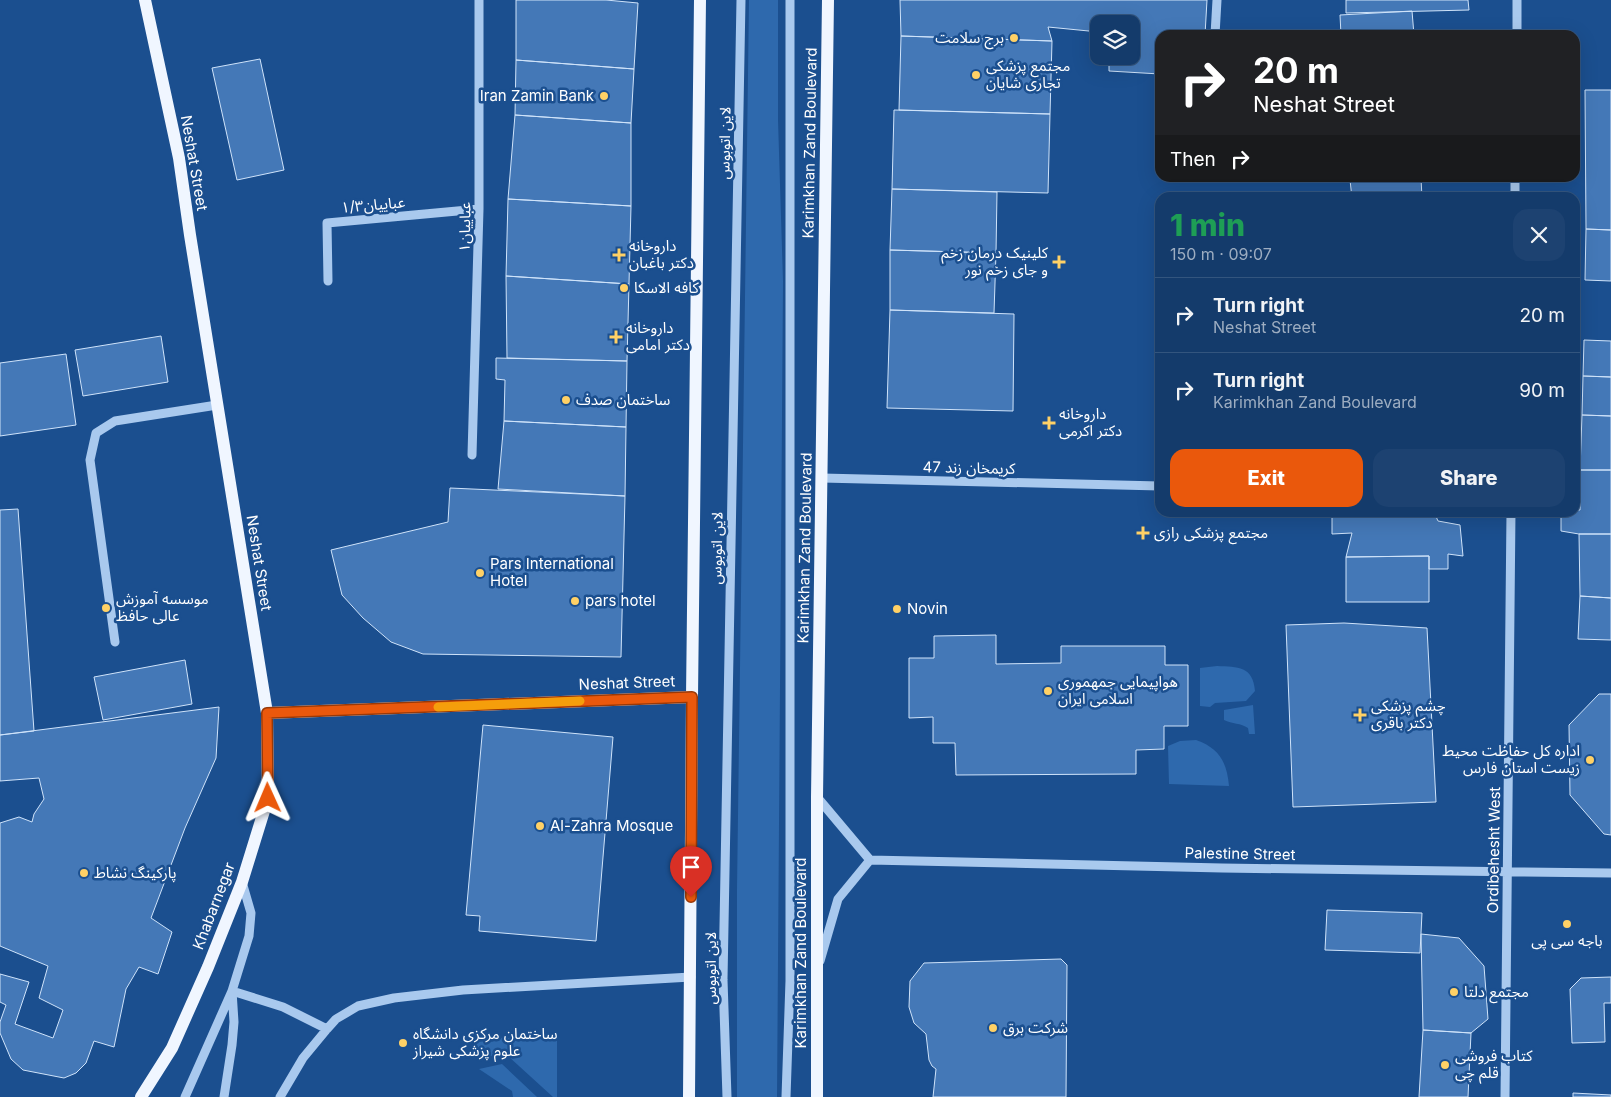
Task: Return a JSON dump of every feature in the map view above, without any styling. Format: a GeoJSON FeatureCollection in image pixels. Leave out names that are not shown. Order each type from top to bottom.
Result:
{"type":"FeatureCollection","features":[{"type":"Feature","properties":{"kind":"main road","name":"Neshat Street"},"geometry":{"type":"LineString","coordinates":[[145,0],[179,158],[267,713],[692,697]]}},
{"type":"Feature","properties":{"kind":"main road"},"geometry":{"type":"LineString","coordinates":[[689,1097],[700,0]]}},
{"type":"Feature","properties":{"kind":"main road","name":"Karimkhan Zand Boulevard"},"geometry":{"type":"LineString","coordinates":[[817,1097],[816,797],[828,0]]}},
{"type":"Feature","properties":{"kind":"main road","name":"Khabarnegar"},"geometry":{"type":"LineString","coordinates":[[141,1097],[172,1048],[208,967],[242,882],[268,798],[267,713]]}},
{"type":"Feature","properties":{"kind":"street","name":"عباییان۱"},"geometry":{"type":"LineString","coordinates":[[472,455],[479,209],[479,0]]}},
{"type":"Feature","properties":{"kind":"street","name":"لاین اتوبوس"},"geometry":{"type":"LineString","coordinates":[[727,1097],[723,970],[741,0]]}},
{"type":"Feature","properties":{"kind":"street"},"geometry":{"type":"LineString","coordinates":[[786,1097],[790,981],[790,0]]}},
{"type":"Feature","properties":{"kind":"street"},"geometry":{"type":"LineString","coordinates":[[1215,30],[1217,0]]}},
{"type":"Feature","properties":{"kind":"street"},"geometry":{"type":"LineString","coordinates":[[1517,0],[1517,30]]}},
{"type":"Feature","properties":{"kind":"street","name":"عباییان۱/۳"},"geometry":{"type":"LineString","coordinates":[[328,280],[328,223],[479,209]]}},
{"type":"Feature","properties":{"kind":"street"},"geometry":{"type":"LineString","coordinates":[[116,642],[90,460],[96,433],[115,420],[217,406]]}},
{"type":"Feature","properties":{"kind":"street","name":"47 کریمخان زند"},"geometry":{"type":"LineString","coordinates":[[822,478],[1155,486]]}},
{"type":"Feature","properties":{"kind":"street","name":"Ordibehesht West"},"geometry":{"type":"LineString","coordinates":[[1505,1097],[1512,517]]}},
{"type":"Feature","properties":{"kind":"street"},"geometry":{"type":"LineString","coordinates":[[816,797],[870,860],[838,899],[817,974]]}},
{"type":"Feature","properties":{"kind":"street","name":"Palestine Street"},"geometry":{"type":"LineString","coordinates":[[870,860],[1222,868],[1611,873]]}},
{"type":"Feature","properties":{"kind":"street"},"geometry":{"type":"LineString","coordinates":[[184,1097],[232,991],[248,936],[251,912],[242,882]]}},
{"type":"Feature","properties":{"kind":"street"},"geometry":{"type":"LineString","coordinates":[[280,1097],[303,1058],[327,1028],[336,1019],[358,1006],[394,998],[463,990],[691,977]]}},
{"type":"Feature","properties":{"kind":"street"},"geometry":{"type":"LineString","coordinates":[[232,991],[283,1007],[327,1028]]}},
{"type":"Feature","properties":{"kind":"street"},"geometry":{"type":"LineString","coordinates":[[224,1097],[233,1038],[232,991]]}},
{"type":"Feature","properties":{"kind":"shaded area"},"geometry":{"type":"Polygon","coordinates":[[[749,0],[778,0],[778,120],[783,281],[777,1097],[737,1097],[737,890],[749,0]]]}},
{"type":"Feature","properties":{"kind":"shaded area"},"geometry":{"type":"Polygon","coordinates":[[[1217,666],[1238,668],[1248,672],[1254,683],[1255,691],[1246,701],[1215,703],[1210,707],[1200,706],[1200,668],[1217,666]]]}},
{"type":"Feature","properties":{"kind":"shaded area"},"geometry":{"type":"Polygon","coordinates":[[[1253,705],[1255,734],[1249,734],[1248,728],[1245,726],[1224,720],[1224,710],[1253,705]]]}},
{"type":"Feature","properties":{"kind":"shaded area"},"geometry":{"type":"Polygon","coordinates":[[[1196,740],[1211,747],[1220,757],[1224,763],[1229,786],[1169,784],[1168,746],[1180,741],[1196,740]]]}},
{"type":"Feature","properties":{"kind":"shaded area"},"geometry":{"type":"Polygon","coordinates":[[[473,1037],[557,1039],[557,1097],[553,1097],[508,1056],[474,1056],[473,1037]]]}},
{"type":"Feature","properties":{"kind":"shaded area"},"geometry":{"type":"Polygon","coordinates":[[[502,1064],[537,1097],[513,1097],[512,1091],[479,1069],[502,1064]]]}},
{"type":"Feature","properties":{"kind":"building"},"geometry":{"type":"Polygon","coordinates":[[[516,0],[606,0],[638,3],[634,69],[516,60],[516,0]]]}},
{"type":"Feature","properties":{"kind":"building","name":"برج سلامت"},"geometry":{"type":"Polygon","coordinates":[[[900,0],[1207,0],[1205,30],[1155,30],[1155,74],[1109,71],[1109,65],[1140,65],[1140,15],[1090,15],[1090,31],[1048,27],[1052,41],[901,36],[900,0]]]}},
{"type":"Feature","properties":{"kind":"building"},"geometry":{"type":"Polygon","coordinates":[[[1346,0],[1468,0],[1469,10],[1346,13],[1346,0]]]}},
{"type":"Feature","properties":{"kind":"building"},"geometry":{"type":"Polygon","coordinates":[[[1412,11],[1414,30],[1341,30],[1340,15],[1412,11]]]}},
{"type":"Feature","properties":{"kind":"building","name":"مجتمع پزشکی تجاری شایان"},"geometry":{"type":"Polygon","coordinates":[[[901,36],[1052,41],[1050,114],[899,110],[901,36]]]}},
{"type":"Feature","properties":{"kind":"building"},"geometry":{"type":"Polygon","coordinates":[[[260,59],[284,170],[237,180],[212,68],[260,59]]]}},
{"type":"Feature","properties":{"kind":"building"},"geometry":{"type":"Polygon","coordinates":[[[516,60],[634,69],[631,123],[515,115],[516,60]]]}},
{"type":"Feature","properties":{"kind":"building"},"geometry":{"type":"Polygon","coordinates":[[[1585,90],[1611,90],[1611,230],[1586,229],[1585,90]]]}},
{"type":"Feature","properties":{"kind":"building"},"geometry":{"type":"Polygon","coordinates":[[[894,110],[1050,114],[1048,193],[892,189],[894,110]]]}},
{"type":"Feature","properties":{"kind":"building"},"geometry":{"type":"Polygon","coordinates":[[[515,115],[631,123],[631,206],[508,199],[515,115]]]}},
{"type":"Feature","properties":{"kind":"building"},"geometry":{"type":"Polygon","coordinates":[[[1350,182],[1421,182],[1422,192],[1351,192],[1350,182]]]}},
{"type":"Feature","properties":{"kind":"building"},"geometry":{"type":"Polygon","coordinates":[[[892,189],[997,192],[996,253],[890,250],[892,189]]]}},
{"type":"Feature","properties":{"kind":"building"},"geometry":{"type":"Polygon","coordinates":[[[508,199],[631,206],[629,284],[506,276],[508,199]]]}},
{"type":"Feature","properties":{"kind":"building"},"geometry":{"type":"Polygon","coordinates":[[[1586,229],[1611,230],[1611,281],[1585,280],[1586,229]]]}},
{"type":"Feature","properties":{"kind":"building"},"geometry":{"type":"Polygon","coordinates":[[[890,250],[996,253],[994,313],[890,310],[890,250]]]}},
{"type":"Feature","properties":{"kind":"building"},"geometry":{"type":"Polygon","coordinates":[[[506,276],[629,284],[627,361],[507,358],[506,276]]]}},
{"type":"Feature","properties":{"kind":"building"},"geometry":{"type":"Polygon","coordinates":[[[890,310],[1014,314],[1013,411],[887,408],[890,310]]]}},
{"type":"Feature","properties":{"kind":"building"},"geometry":{"type":"Polygon","coordinates":[[[161,336],[168,382],[83,396],[75,350],[161,336]]]}},
{"type":"Feature","properties":{"kind":"building"},"geometry":{"type":"Polygon","coordinates":[[[1584,340],[1611,341],[1611,377],[1583,376],[1584,340]]]}},
{"type":"Feature","properties":{"kind":"building"},"geometry":{"type":"Polygon","coordinates":[[[66,354],[76,425],[0,436],[0,363],[66,354]]]}},
{"type":"Feature","properties":{"kind":"building","name":"ساختمان صدف"},"geometry":{"type":"Polygon","coordinates":[[[496,358],[627,361],[626,427],[504,421],[505,380],[496,379],[496,358]]]}},
{"type":"Feature","properties":{"kind":"building"},"geometry":{"type":"Polygon","coordinates":[[[1583,376],[1611,377],[1611,416],[1582,415],[1583,376]]]}},
{"type":"Feature","properties":{"kind":"building"},"geometry":{"type":"Polygon","coordinates":[[[1582,415],[1611,416],[1611,470],[1580,470],[1582,415]]]}},
{"type":"Feature","properties":{"kind":"building"},"geometry":{"type":"Polygon","coordinates":[[[504,421],[626,427],[625,496],[498,489],[504,421]]]}},
{"type":"Feature","properties":{"kind":"building"},"geometry":{"type":"Polygon","coordinates":[[[1580,470],[1611,470],[1611,534],[1579,534],[1561,531],[1561,517],[1580,517],[1580,470]]]}},
{"type":"Feature","properties":{"kind":"building","name":"Pars International Hotel"},"geometry":{"type":"Polygon","coordinates":[[[450,488],[625,496],[621,657],[423,654],[391,642],[363,618],[342,595],[331,550],[448,522],[450,488]]]}},
{"type":"Feature","properties":{"kind":"building"},"geometry":{"type":"Polygon","coordinates":[[[18,509],[34,731],[0,735],[0,510],[18,509]]]}},
{"type":"Feature","properties":{"kind":"building"},"geometry":{"type":"Polygon","coordinates":[[[1332,517],[1436,517],[1438,521],[1460,525],[1463,556],[1448,554],[1448,569],[1429,569],[1429,556],[1346,557],[1352,533],[1332,534],[1332,517]]]}},
{"type":"Feature","properties":{"kind":"building"},"geometry":{"type":"Polygon","coordinates":[[[1579,534],[1611,534],[1611,598],[1580,596],[1579,534]]]}},
{"type":"Feature","properties":{"kind":"building"},"geometry":{"type":"Polygon","coordinates":[[[1429,556],[1429,602],[1346,602],[1346,557],[1429,556]]]}},
{"type":"Feature","properties":{"kind":"building"},"geometry":{"type":"Polygon","coordinates":[[[1580,596],[1611,598],[1611,640],[1578,639],[1580,596]]]}},
{"type":"Feature","properties":{"kind":"building","name":"چشم پزشکی دکتر باقری"},"geometry":{"type":"Polygon","coordinates":[[[1344,623],[1427,628],[1436,802],[1293,807],[1286,625],[1344,623]]]}},
{"type":"Feature","properties":{"kind":"building","name":"هواپیمایی جمهموری اسلامی ایران"},"geometry":{"type":"Polygon","coordinates":[[[996,635],[996,664],[1061,663],[1061,646],[1165,646],[1165,665],[1188,665],[1188,726],[1164,726],[1164,749],[1136,750],[1136,774],[956,775],[955,743],[933,743],[933,717],[909,718],[909,658],[934,658],[934,636],[996,635]]]}},
{"type":"Feature","properties":{"kind":"building"},"geometry":{"type":"Polygon","coordinates":[[[185,660],[192,704],[103,720],[94,677],[185,660]]]}},
{"type":"Feature","properties":{"kind":"building","name":"اداره کل حفاظت محیط زیست استان فارس"},"geometry":{"type":"Polygon","coordinates":[[[1599,694],[1611,694],[1611,835],[1604,834],[1570,795],[1569,725],[1599,694]]]}},
{"type":"Feature","properties":{"kind":"building","name":"پارکینگ نشاط"},"geometry":{"type":"Polygon","coordinates":[[[219,707],[216,758],[185,828],[151,918],[172,932],[158,974],[139,967],[126,989],[114,1047],[94,1041],[86,1063],[76,1073],[64,1078],[23,1070],[11,1059],[0,1033],[0,1022],[6,1005],[0,1002],[0,974],[29,982],[15,1024],[53,1038],[63,1010],[39,998],[48,966],[0,946],[0,823],[19,817],[32,822],[34,814],[44,799],[39,778],[0,781],[0,735],[219,707]]]}},
{"type":"Feature","properties":{"kind":"building","name":"Al-Zahra Mosque"},"geometry":{"type":"Polygon","coordinates":[[[483,725],[613,737],[596,941],[479,931],[480,916],[466,915],[483,725]]]}},
{"type":"Feature","properties":{"kind":"building"},"geometry":{"type":"Polygon","coordinates":[[[1327,910],[1422,913],[1420,953],[1325,950],[1327,910]]]}},
{"type":"Feature","properties":{"kind":"building","name":"مجتمع دلتا"},"geometry":{"type":"Polygon","coordinates":[[[1421,934],[1459,938],[1484,966],[1488,1019],[1471,1033],[1423,1030],[1421,934]]]}},
{"type":"Feature","properties":{"kind":"building","name":"شرکت برق"},"geometry":{"type":"Polygon","coordinates":[[[1061,959],[1067,965],[1066,1097],[933,1097],[936,1069],[929,1060],[926,1034],[914,1023],[909,1007],[910,981],[924,963],[1061,959]]]}},
{"type":"Feature","properties":{"kind":"building"},"geometry":{"type":"Polygon","coordinates":[[[1611,977],[1611,1003],[1604,1003],[1605,1042],[1572,1043],[1570,989],[1581,978],[1611,977]]]}},
{"type":"Feature","properties":{"kind":"building","name":"کتاب فروشی قلم چی"},"geometry":{"type":"Polygon","coordinates":[[[1423,1030],[1471,1033],[1468,1097],[1419,1097],[1423,1030]]]}},
{"type":"Feature","properties":{"kind":"building"},"geometry":{"type":"Polygon","coordinates":[[[1573,1093],[1611,1095],[1611,1097],[1573,1097],[1573,1093]]]}},
{"type":"Feature","properties":{"kind":"slow traffic"},"geometry":{"type":"LineString","coordinates":[[438,707],[580,701]]}},
{"type":"Feature","properties":{"kind":"place","name":"برج سلامت"},"geometry":{"type":"Point","coordinates":[1014,38]}},
{"type":"Feature","properties":{"kind":"place","name":"مجتمع پزشکی تجاری شایان"},"geometry":{"type":"Point","coordinates":[976,75]}},
{"type":"Feature","properties":{"kind":"place","name":"Iran Zamin Bank"},"geometry":{"type":"Point","coordinates":[604,96]}},
{"type":"Feature","properties":{"kind":"place","name":"داروخانه دکتر باغبان"},"geometry":{"type":"Point","coordinates":[619,255]}},
{"type":"Feature","properties":{"kind":"place","name":"کلینیک درمان زخم و جای زخم نور"},"geometry":{"type":"Point","coordinates":[1059,262]}},
{"type":"Feature","properties":{"kind":"place","name":"کافه الاسکا"},"geometry":{"type":"Point","coordinates":[624,288]}},
{"type":"Feature","properties":{"kind":"place","name":"داروخانه دکتر امامی"},"geometry":{"type":"Point","coordinates":[616,337]}},
{"type":"Feature","properties":{"kind":"place","name":"ساختمان صدف"},"geometry":{"type":"Point","coordinates":[566,400]}},
{"type":"Feature","properties":{"kind":"place","name":"داروخانه دکتر اکرمی"},"geometry":{"type":"Point","coordinates":[1049,423]}},
{"type":"Feature","properties":{"kind":"place","name":"مجتمع پزشکی رازی"},"geometry":{"type":"Point","coordinates":[1143,533]}},
{"type":"Feature","properties":{"kind":"place","name":"Pars International Hotel"},"geometry":{"type":"Point","coordinates":[480,573]}},
{"type":"Feature","properties":{"kind":"place","name":"pars hotel"},"geometry":{"type":"Point","coordinates":[575,601]}},
{"type":"Feature","properties":{"kind":"place","name":"موسسه آموزش عالی حافظ"},"geometry":{"type":"Point","coordinates":[106,608]}},
{"type":"Feature","properties":{"kind":"place","name":"Novin"},"geometry":{"type":"Point","coordinates":[897,609]}},
{"type":"Feature","properties":{"kind":"place","name":"هواپیمایی جمهموری اسلامی ایران"},"geometry":{"type":"Point","coordinates":[1048,691]}},
{"type":"Feature","properties":{"kind":"place","name":"چشم پزشکی دکتر باقری"},"geometry":{"type":"Point","coordinates":[1360,715]}},
{"type":"Feature","properties":{"kind":"place","name":"اداره کل حفاظت محیط زیست استان فارس"},"geometry":{"type":"Point","coordinates":[1590,760]}},
{"type":"Feature","properties":{"kind":"place","name":"Al-Zahra Mosque"},"geometry":{"type":"Point","coordinates":[540,826]}},
{"type":"Feature","properties":{"kind":"place","name":"پارکینگ نشاط"},"geometry":{"type":"Point","coordinates":[84,873]}},
{"type":"Feature","properties":{"kind":"place","name":"باجه سی پی"},"geometry":{"type":"Point","coordinates":[1567,924]}},
{"type":"Feature","properties":{"kind":"place","name":"مجتمع دلتا"},"geometry":{"type":"Point","coordinates":[1454,992]}},
{"type":"Feature","properties":{"kind":"place","name":"شرکت برق"},"geometry":{"type":"Point","coordinates":[993,1028]}},
{"type":"Feature","properties":{"kind":"place","name":"ساختمان مرکزی دانشگاه علوم پزشکی شیراز"},"geometry":{"type":"Point","coordinates":[403,1043]}},
{"type":"Feature","properties":{"kind":"place","name":"کتاب فروشی قلم چی"},"geometry":{"type":"Point","coordinates":[1445,1065]}},
{"type":"Feature","properties":{"kind":"route"},"geometry":{"type":"LineString","coordinates":[[268,798],[267,713],[692,697],[691,897]]}}]}
